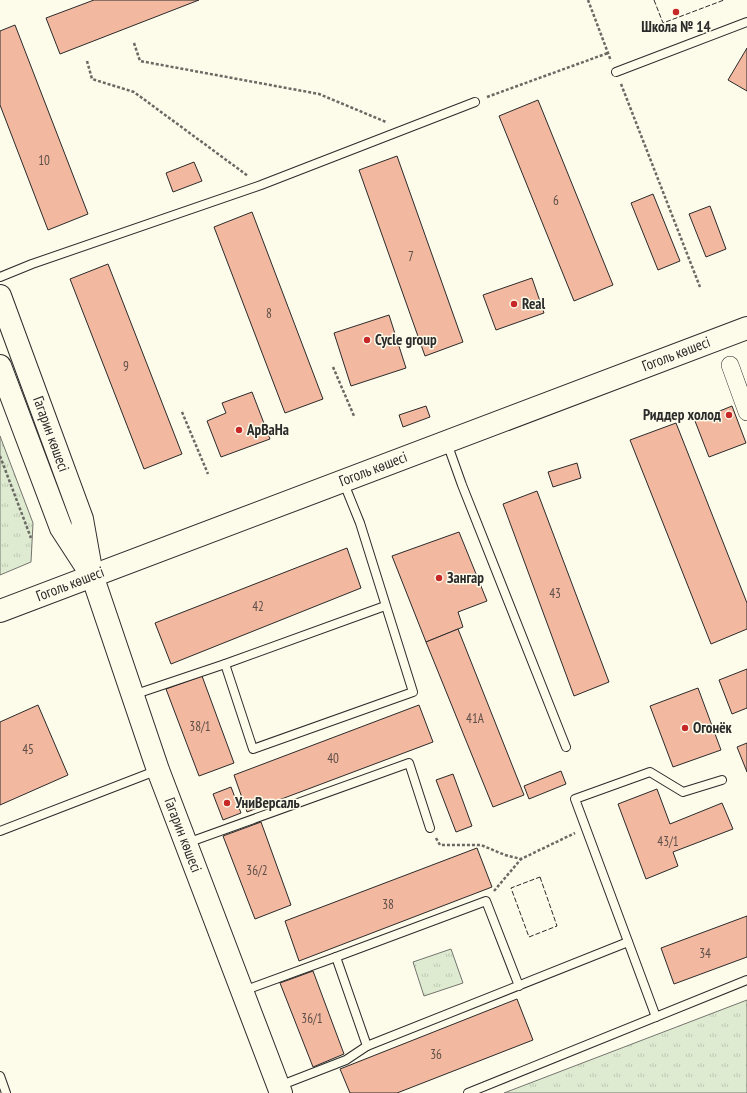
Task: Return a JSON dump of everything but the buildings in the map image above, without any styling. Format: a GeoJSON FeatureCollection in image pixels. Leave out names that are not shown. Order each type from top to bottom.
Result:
{"type":"FeatureCollection","features":[{"type":"Feature","properties":{"kind":"street","name":"Гагарин көшесі"},"geometry":{"type":"LineString","coordinates":[[0,296],[82,519],[92,575],[158,770],[280,1090]]}},
{"type":"Feature","properties":{"kind":"street","name":"Гоголь көшесі"},"geometry":{"type":"LineString","coordinates":[[0,611],[747,328]]}},
{"type":"Feature","properties":{"kind":"street"},"geometry":{"type":"LineString","coordinates":[[730,365],[747,412]]}},
{"type":"Feature","properties":{"kind":"street","name":"Гагарин көшесі"},"geometry":{"type":"LineString","coordinates":[[0,366],[61,528],[92,575]]}},
{"type":"Feature","properties":{"kind":"lane"},"geometry":{"type":"LineString","coordinates":[[616,72],[747,22]]}},
{"type":"Feature","properties":{"kind":"lane"},"geometry":{"type":"LineString","coordinates":[[0,276],[261,185],[475,102]]}},
{"type":"Feature","properties":{"kind":"lane"},"geometry":{"type":"LineString","coordinates":[[446,441],[566,747]]}},
{"type":"Feature","properties":{"kind":"lane"},"geometry":{"type":"LineString","coordinates":[[225,664],[253,748],[413,692],[360,523],[343,481]]}},
{"type":"Feature","properties":{"kind":"lane"},"geometry":{"type":"LineString","coordinates":[[133,695],[225,664],[385,606]]}},
{"type":"Feature","properties":{"kind":"lane"},"geometry":{"type":"LineString","coordinates":[[186,843],[409,763],[430,828]]}},
{"type":"Feature","properties":{"kind":"lane"},"geometry":{"type":"LineString","coordinates":[[0,831],[158,770]]}},
{"type":"Feature","properties":{"kind":"lane"},"geometry":{"type":"LineString","coordinates":[[656,1016],[575,799],[650,772],[682,792],[722,780]]}},
{"type":"Feature","properties":{"kind":"lane"},"geometry":{"type":"LineString","coordinates":[[242,991],[486,901],[519,986]]}},
{"type":"Feature","properties":{"kind":"lane"},"geometry":{"type":"LineString","coordinates":[[280,1090],[346,1060],[368,1046],[628,942]]}},
{"type":"Feature","properties":{"kind":"lane"},"geometry":{"type":"LineString","coordinates":[[336,957],[368,1046]]}},
{"type":"Feature","properties":{"kind":"lane"},"geometry":{"type":"LineString","coordinates":[[468,1093],[747,980]]}},
{"type":"Feature","properties":{"kind":"lane"},"geometry":{"type":"LineString","coordinates":[[0,1076],[6,1093]]}},
{"type":"Feature","properties":{"kind":"path"},"geometry":{"type":"LineString","coordinates":[[588,0],[700,287]]}},
{"type":"Feature","properties":{"kind":"path"},"geometry":{"type":"LineString","coordinates":[[134,43],[140,61],[319,94],[403,129]]}},
{"type":"Feature","properties":{"kind":"path"},"geometry":{"type":"LineString","coordinates":[[475,102],[608,53]]}},
{"type":"Feature","properties":{"kind":"path"},"geometry":{"type":"LineString","coordinates":[[87,61],[92,79],[134,92],[261,185]]}},
{"type":"Feature","properties":{"kind":"path"},"geometry":{"type":"LineString","coordinates":[[333,367],[354,416]]}},
{"type":"Feature","properties":{"kind":"path"},"geometry":{"type":"LineString","coordinates":[[182,412],[208,474]]}},
{"type":"Feature","properties":{"kind":"path"},"geometry":{"type":"LineString","coordinates":[[0,456],[32,538]]}},
{"type":"Feature","properties":{"kind":"path"},"geometry":{"type":"LineString","coordinates":[[430,828],[440,845],[481,844],[505,855],[521,859]]}},
{"type":"Feature","properties":{"kind":"path"},"geometry":{"type":"LineString","coordinates":[[486,901],[521,859],[586,828]]}},
{"type":"Feature","properties":{"kind":"green space"},"geometry":{"type":"Polygon","coordinates":[[[0,436],[33,523],[31,562],[0,575],[0,436]]]}},
{"type":"Feature","properties":{"kind":"green space"},"geometry":{"type":"Polygon","coordinates":[[[451,949],[463,983],[424,996],[413,962],[451,949]]]}},
{"type":"Feature","properties":{"kind":"green space"},"geometry":{"type":"Polygon","coordinates":[[[747,1000],[747,1093],[504,1093],[747,1000]]]}},
{"type":"Feature","properties":{"kind":"fence"},"geometry":{"type":"LineString","coordinates":[[654,0],[663,23],[724,0]]}},
{"type":"Feature","properties":{"kind":"fence"},"geometry":{"type":"LineString","coordinates":[[540,877],[557,926],[529,937],[511,888],[540,877]]}},
{"type":"Feature","properties":{"kind":"place","name":"Школа № 14"},"geometry":{"type":"Point","coordinates":[676,12]}},
{"type":"Feature","properties":{"kind":"place","name":"Real"},"geometry":{"type":"Point","coordinates":[514,304]}},
{"type":"Feature","properties":{"kind":"place","name":"Cycle group"},"geometry":{"type":"Point","coordinates":[367,340]}},
{"type":"Feature","properties":{"kind":"place","name":"Риддер холод"},"geometry":{"type":"Point","coordinates":[729,415]}},
{"type":"Feature","properties":{"kind":"place","name":"АрВаНа"},"geometry":{"type":"Point","coordinates":[239,430]}},
{"type":"Feature","properties":{"kind":"place","name":"Зангар"},"geometry":{"type":"Point","coordinates":[439,578]}},
{"type":"Feature","properties":{"kind":"place","name":"Огонёк"},"geometry":{"type":"Point","coordinates":[685,728]}},
{"type":"Feature","properties":{"kind":"place","name":"УниВерсаль"},"geometry":{"type":"Point","coordinates":[227,803]}}]}
